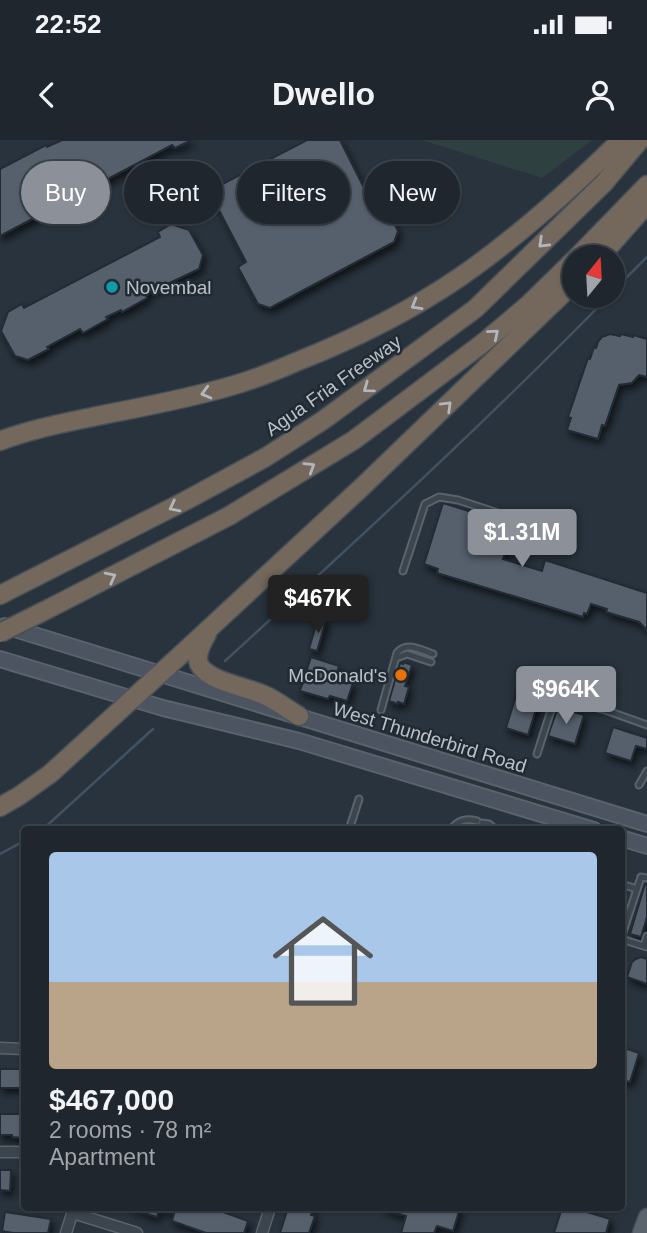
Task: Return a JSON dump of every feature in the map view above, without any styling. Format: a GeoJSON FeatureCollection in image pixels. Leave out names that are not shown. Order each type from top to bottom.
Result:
{"type":"FeatureCollection","features":[{"type":"Feature","properties":{"kind":"highway"},"geometry":{"type":"LineString","coordinates":[[0,441],[42,428],[185,399],[235,385],[371,330],[435,293],[486,258],[526,227],[621,140]]}},
{"type":"Feature","properties":{"kind":"highway","name":"Agua Fria Freeway"},"geometry":{"type":"LineString","coordinates":[[0,595],[196,496],[323,421],[475,309],[604,183],[640,140]]}},
{"type":"Feature","properties":{"kind":"highway"},"geometry":{"type":"LineString","coordinates":[[589,245],[647,185]]}},
{"type":"Feature","properties":{"kind":"highway"},"geometry":{"type":"LineString","coordinates":[[611,245],[647,204]]}},
{"type":"Feature","properties":{"kind":"highway"},"geometry":{"type":"LineString","coordinates":[[0,633],[229,516],[354,440],[483,343],[562,272]]}},
{"type":"Feature","properties":{"kind":"highway"},"geometry":{"type":"LineString","coordinates":[[0,807],[50,774],[362,487],[562,295]]}},
{"type":"Feature","properties":{"kind":"highway"},"geometry":{"type":"LineString","coordinates":[[210,628],[197,658],[203,671],[264,695],[299,716]]}},
{"type":"Feature","properties":{"kind":"main road","name":"West Thunderbird Road"},"geometry":{"type":"LineString","coordinates":[[0,625],[647,824]]}},
{"type":"Feature","properties":{"kind":"main road"},"geometry":{"type":"LineString","coordinates":[[0,659],[131,700],[299,741],[581,826]]}},
{"type":"Feature","properties":{"kind":"main road"},"geometry":{"type":"LineString","coordinates":[[625,839],[647,846]]}},
{"type":"Feature","properties":{"kind":"main road"},"geometry":{"type":"LineString","coordinates":[[641,1233],[647,1216]]}},
{"type":"Feature","properties":{"kind":"street"},"geometry":{"type":"LineString","coordinates":[[0,1048],[21,1049]]}},
{"type":"Feature","properties":{"kind":"street"},"geometry":{"type":"LineString","coordinates":[[0,1152],[21,1153]]}},
{"type":"Feature","properties":{"kind":"street"},"geometry":{"type":"LineString","coordinates":[[66,1233],[73,1211]]}},
{"type":"Feature","properties":{"kind":"street"},"geometry":{"type":"LineString","coordinates":[[76,1211],[137,1233]]}},
{"type":"Feature","properties":{"kind":"street"},"geometry":{"type":"LineString","coordinates":[[262,1233],[269,1211]]}},
{"type":"Feature","properties":{"kind":"lane"},"geometry":{"type":"LineString","coordinates":[[403,571],[425,504],[439,497],[458,500],[504,515],[521,525],[528,535]]}},
{"type":"Feature","properties":{"kind":"lane"},"geometry":{"type":"LineString","coordinates":[[381,710],[400,649],[406,646],[433,654]]}},
{"type":"Feature","properties":{"kind":"lane"},"geometry":{"type":"LineString","coordinates":[[396,658],[407,654],[431,662]]}},
{"type":"Feature","properties":{"kind":"lane"},"geometry":{"type":"LineString","coordinates":[[537,754],[553,704],[561,699],[647,724]]}},
{"type":"Feature","properties":{"kind":"lane"},"geometry":{"type":"LineString","coordinates":[[639,785],[647,771]]}},
{"type":"Feature","properties":{"kind":"lane"},"geometry":{"type":"LineString","coordinates":[[350,826],[359,799]]}},
{"type":"Feature","properties":{"kind":"lane"},"geometry":{"type":"LineString","coordinates":[[453,826],[462,820],[471,819],[491,826]]}},
{"type":"Feature","properties":{"kind":"lane"},"geometry":{"type":"LineString","coordinates":[[625,926],[641,877],[647,878]]}},
{"type":"Feature","properties":{"kind":"lane"},"geometry":{"type":"LineString","coordinates":[[625,885],[637,889]]}},
{"type":"Feature","properties":{"kind":"lane"},"geometry":{"type":"LineString","coordinates":[[625,940],[645,947],[647,936]]}},
{"type":"Feature","properties":{"kind":"shaded area"},"geometry":{"type":"Polygon","coordinates":[[[422,140],[592,140],[542,178],[422,140]]]}},
{"type":"Feature","properties":{"kind":"building"},"geometry":{"type":"Polygon","coordinates":[[[62,140],[192,140],[175,148],[172,145],[142,161],[124,161],[124,170],[110,178],[110,161],[21,161],[23,224],[0,236],[0,169],[46,145],[47,147],[62,140]]]}},
{"type":"Feature","properties":{"kind":"building"},"geometry":{"type":"Polygon","coordinates":[[[307,140],[340,140],[364,188],[364,224],[394,224],[398,231],[394,242],[270,308],[258,304],[238,267],[246,262],[223,218],[223,184],[237,176],[237,224],[350,224],[350,161],[267,161],[307,140]]]}},
{"type":"Feature","properties":{"kind":"building","name":"Novembal"},"geometry":{"type":"Polygon","coordinates":[[[171,224],[189,230],[203,255],[199,269],[146,294],[147,298],[122,312],[121,310],[106,317],[108,319],[83,333],[80,329],[28,360],[15,356],[1,331],[8,312],[22,304],[24,308],[160,237],[158,232],[171,224]]]}},
{"type":"Feature","properties":{"kind":"building"},"geometry":{"type":"Polygon","coordinates":[[[610,334],[647,339],[647,377],[639,375],[632,383],[619,385],[598,439],[567,430],[571,418],[568,417],[588,358],[590,359],[594,347],[596,348],[602,337],[610,334]]]}},
{"type":"Feature","properties":{"kind":"building"},"geometry":{"type":"Polygon","coordinates":[[[443,503],[513,527],[503,559],[542,571],[545,560],[647,593],[647,630],[639,622],[606,612],[607,609],[591,604],[583,617],[437,573],[438,569],[424,564],[443,503]]]}},
{"type":"Feature","properties":{"kind":"building"},"geometry":{"type":"Polygon","coordinates":[[[318,618],[326,621],[317,651],[309,649],[318,618]]]}},
{"type":"Feature","properties":{"kind":"building"},"geometry":{"type":"Polygon","coordinates":[[[311,657],[339,666],[335,678],[353,683],[347,701],[300,691],[311,657]]]}},
{"type":"Feature","properties":{"kind":"building","name":"McDonald's"},"geometry":{"type":"Polygon","coordinates":[[[400,663],[412,665],[405,686],[409,687],[404,704],[398,704],[389,701],[400,663]]]}},
{"type":"Feature","properties":{"kind":"building"},"geometry":{"type":"Polygon","coordinates":[[[519,686],[541,693],[528,735],[506,728],[519,686]]]}},
{"type":"Feature","properties":{"kind":"building"},"geometry":{"type":"Polygon","coordinates":[[[558,707],[584,715],[575,744],[548,736],[558,707]]]}},
{"type":"Feature","properties":{"kind":"building"},"geometry":{"type":"Polygon","coordinates":[[[613,727],[647,738],[647,749],[636,746],[631,761],[605,753],[613,727]]]}},
{"type":"Feature","properties":{"kind":"building"},"geometry":{"type":"Polygon","coordinates":[[[645,884],[647,917],[641,937],[630,934],[645,884]]]}},
{"type":"Feature","properties":{"kind":"building"},"geometry":{"type":"Polygon","coordinates":[[[641,957],[647,959],[647,984],[627,977],[632,962],[641,957]]]}},
{"type":"Feature","properties":{"kind":"building"},"geometry":{"type":"Polygon","coordinates":[[[625,1048],[639,1053],[630,1082],[625,1081],[625,1048]]]}},
{"type":"Feature","properties":{"kind":"building"},"geometry":{"type":"Polygon","coordinates":[[[0,1069],[21,1069],[21,1088],[0,1088],[0,1069]]]}},
{"type":"Feature","properties":{"kind":"building"},"geometry":{"type":"Polygon","coordinates":[[[0,1114],[21,1114],[21,1138],[0,1135],[0,1114]]]}},
{"type":"Feature","properties":{"kind":"building"},"geometry":{"type":"Polygon","coordinates":[[[0,1170],[11,1170],[10,1191],[0,1190],[0,1170]]]}},
{"type":"Feature","properties":{"kind":"building"},"geometry":{"type":"Polygon","coordinates":[[[138,1211],[158,1211],[157,1217],[138,1211]]]}},
{"type":"Feature","properties":{"kind":"building"},"geometry":{"type":"Polygon","coordinates":[[[165,1211],[220,1211],[248,1221],[244,1233],[206,1233],[172,1221],[174,1214],[165,1211]]]}},
{"type":"Feature","properties":{"kind":"building"},"geometry":{"type":"Polygon","coordinates":[[[287,1211],[312,1211],[311,1215],[315,1216],[309,1233],[280,1233],[287,1211]]]}},
{"type":"Feature","properties":{"kind":"building"},"geometry":{"type":"Polygon","coordinates":[[[389,1211],[459,1211],[453,1231],[437,1226],[434,1233],[401,1233],[406,1216],[389,1211]]]}},
{"type":"Feature","properties":{"kind":"building"},"geometry":{"type":"Polygon","coordinates":[[[561,1211],[584,1211],[610,1219],[606,1233],[554,1233],[561,1211]]]}},
{"type":"Feature","properties":{"kind":"building"},"geometry":{"type":"Polygon","coordinates":[[[5,1212],[51,1219],[48,1233],[2,1231],[5,1212]]]}},
{"type":"Feature","properties":{"kind":"waterway"},"geometry":{"type":"LineString","coordinates":[[625,279],[647,257]]}},
{"type":"Feature","properties":{"kind":"waterway"},"geometry":{"type":"LineString","coordinates":[[225,661],[468,435],[597,308]]}},
{"type":"Feature","properties":{"kind":"waterway"},"geometry":{"type":"LineString","coordinates":[[46,826],[153,729]]}},
{"type":"Feature","properties":{"kind":"waterway"},"geometry":{"type":"LineString","coordinates":[[0,854],[21,843]]}},
{"type":"Feature","properties":{"kind":"place","name":"Novembal"},"geometry":{"type":"Point","coordinates":[112,287]}},
{"type":"Feature","properties":{"kind":"place","name":"McDonald's"},"geometry":{"type":"Point","coordinates":[401,675]}}]}
